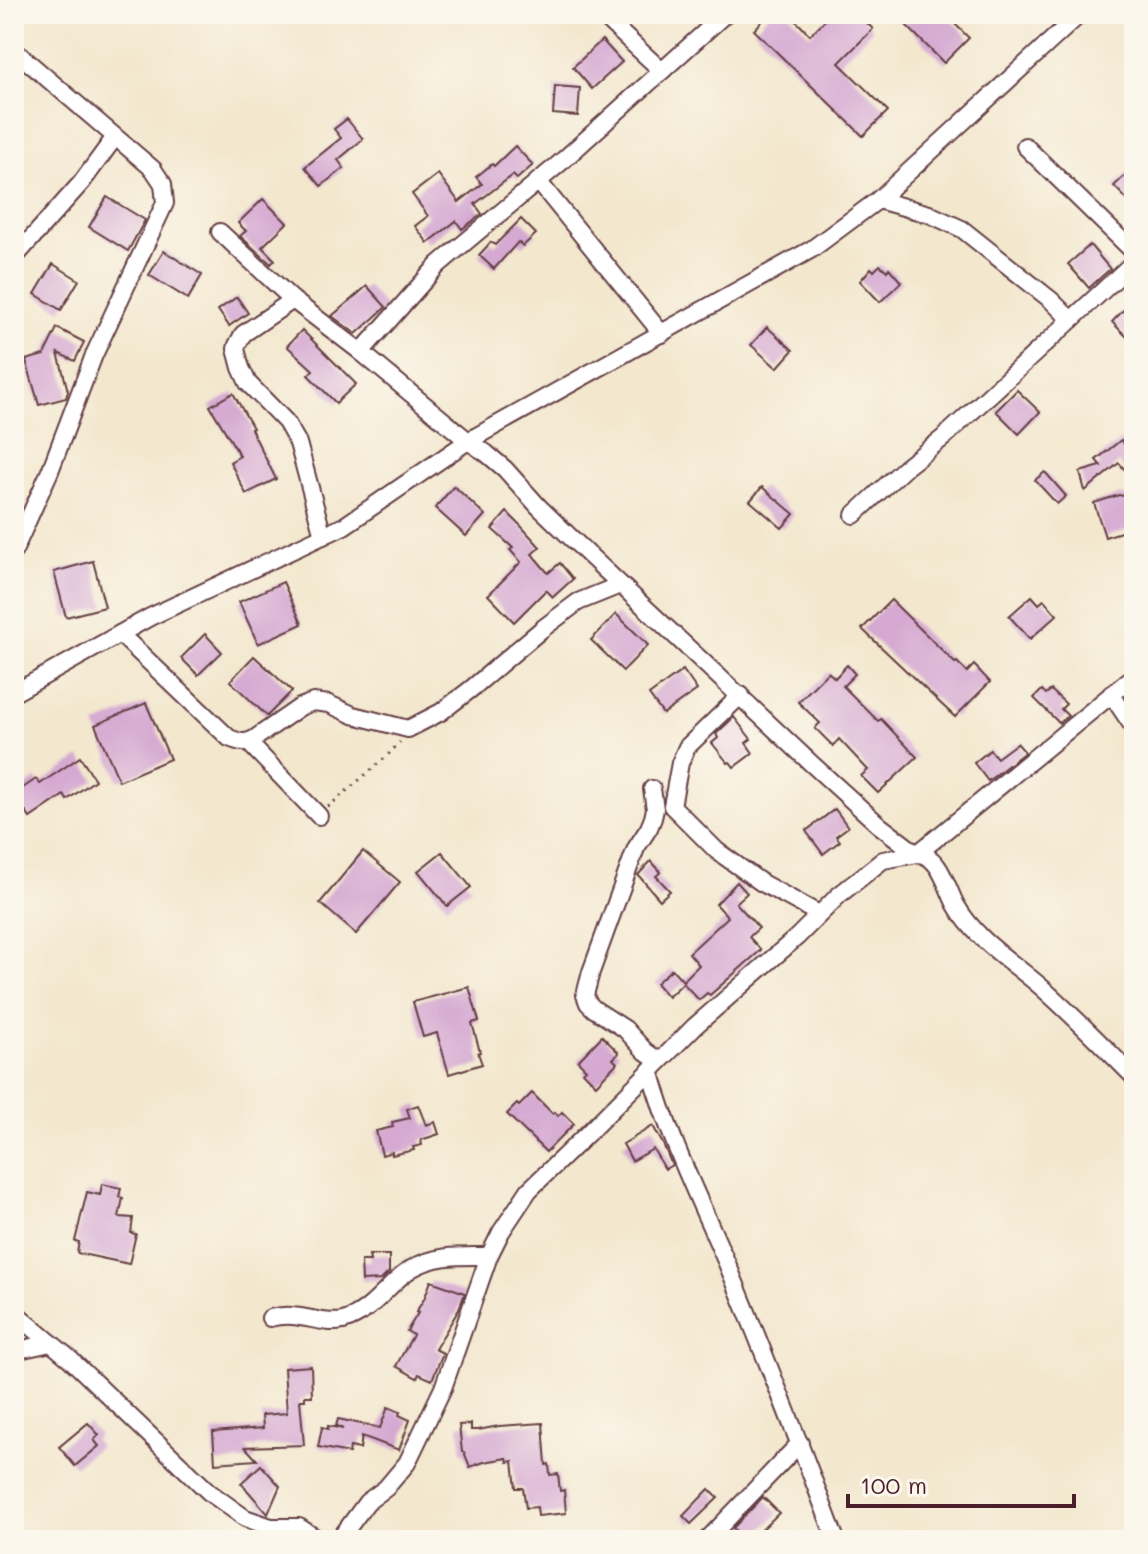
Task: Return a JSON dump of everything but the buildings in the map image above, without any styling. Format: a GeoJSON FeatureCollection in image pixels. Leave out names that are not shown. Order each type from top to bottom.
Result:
{"type":"FeatureCollection","features":[{"type":"Feature","properties":{"kind":"street"},"geometry":{"type":"LineString","coordinates":[[601,14],[662,71]]}},
{"type":"Feature","properties":{"kind":"street"},"geometry":{"type":"LineString","coordinates":[[361,352],[438,265],[538,181],[725,14]]}},
{"type":"Feature","properties":{"kind":"street"},"geometry":{"type":"LineString","coordinates":[[14,693],[164,611],[344,526],[468,441],[812,249],[878,200],[1080,14]]}},
{"type":"Feature","properties":{"kind":"street"},"geometry":{"type":"LineString","coordinates":[[14,50],[158,174],[163,184],[165,203],[94,355],[50,471],[14,551]]}},
{"type":"Feature","properties":{"kind":"street"},"geometry":{"type":"LineString","coordinates":[[14,258],[77,189],[115,137]]}},
{"type":"Feature","properties":{"kind":"street"},"geometry":{"type":"LineString","coordinates":[[1025,146],[1134,252]]}},
{"type":"Feature","properties":{"kind":"street"},"geometry":{"type":"LineString","coordinates":[[538,181],[662,334]]}},
{"type":"Feature","properties":{"kind":"street"},"geometry":{"type":"LineString","coordinates":[[878,200],[929,214],[962,229],[1051,300],[1071,320]]}},
{"type":"Feature","properties":{"kind":"street"},"geometry":{"type":"LineString","coordinates":[[220,232],[293,300],[505,469],[539,507],[620,585],[879,825],[917,854]]}},
{"type":"Feature","properties":{"kind":"street"},"geometry":{"type":"LineString","coordinates":[[854,515],[943,438],[1134,262]]}},
{"type":"Feature","properties":{"kind":"street"},"geometry":{"type":"LineString","coordinates":[[293,300],[243,334],[236,349],[248,383],[280,415],[298,443],[323,536]]}},
{"type":"Feature","properties":{"kind":"street"},"geometry":{"type":"LineString","coordinates":[[248,742],[300,707],[313,702],[329,704],[353,715],[408,729],[441,712],[578,602],[620,585]]}},
{"type":"Feature","properties":{"kind":"street"},"geometry":{"type":"LineString","coordinates":[[120,634],[229,738],[248,742],[319,816]]}},
{"type":"Feature","properties":{"kind":"street"},"geometry":{"type":"LineString","coordinates":[[917,854],[1134,676]]}},
{"type":"Feature","properties":{"kind":"street"},"geometry":{"type":"LineString","coordinates":[[1111,694],[1134,728]]}},
{"type":"Feature","properties":{"kind":"street"},"geometry":{"type":"LineString","coordinates":[[741,695],[687,747],[680,763],[672,806],[717,851],[762,883],[819,914]]}},
{"type":"Feature","properties":{"kind":"street"},"geometry":{"type":"LineString","coordinates":[[652,789],[653,818],[636,848],[585,995],[594,1009],[625,1029],[654,1066],[659,1100],[673,1139],[751,1321],[836,1540]]}},
{"type":"Feature","properties":{"kind":"street"},"geometry":{"type":"LineString","coordinates":[[339,1540],[367,1502],[386,1488],[412,1455],[443,1388],[489,1256],[529,1190],[695,1026],[797,937],[858,878],[883,860],[924,854],[941,872],[957,908],[974,931],[1042,988],[1134,1077]]}},
{"type":"Feature","properties":{"kind":"street"},"geometry":{"type":"LineString","coordinates":[[270,1318],[284,1314],[340,1322],[365,1309],[409,1271],[424,1263],[446,1257],[489,1256]]}},
{"type":"Feature","properties":{"kind":"street"},"geometry":{"type":"LineString","coordinates":[[14,1312],[69,1358],[209,1492],[245,1518],[271,1527],[299,1527],[319,1540]]}},
{"type":"Feature","properties":{"kind":"street"},"geometry":{"type":"LineString","coordinates":[[14,1351],[51,1343]]}},
{"type":"Feature","properties":{"kind":"street"},"geometry":{"type":"LineString","coordinates":[[707,1540],[800,1443]]}},
{"type":"Feature","properties":{"kind":"path"},"geometry":{"type":"LineString","coordinates":[[319,816],[386,757],[408,729]]}}]}
